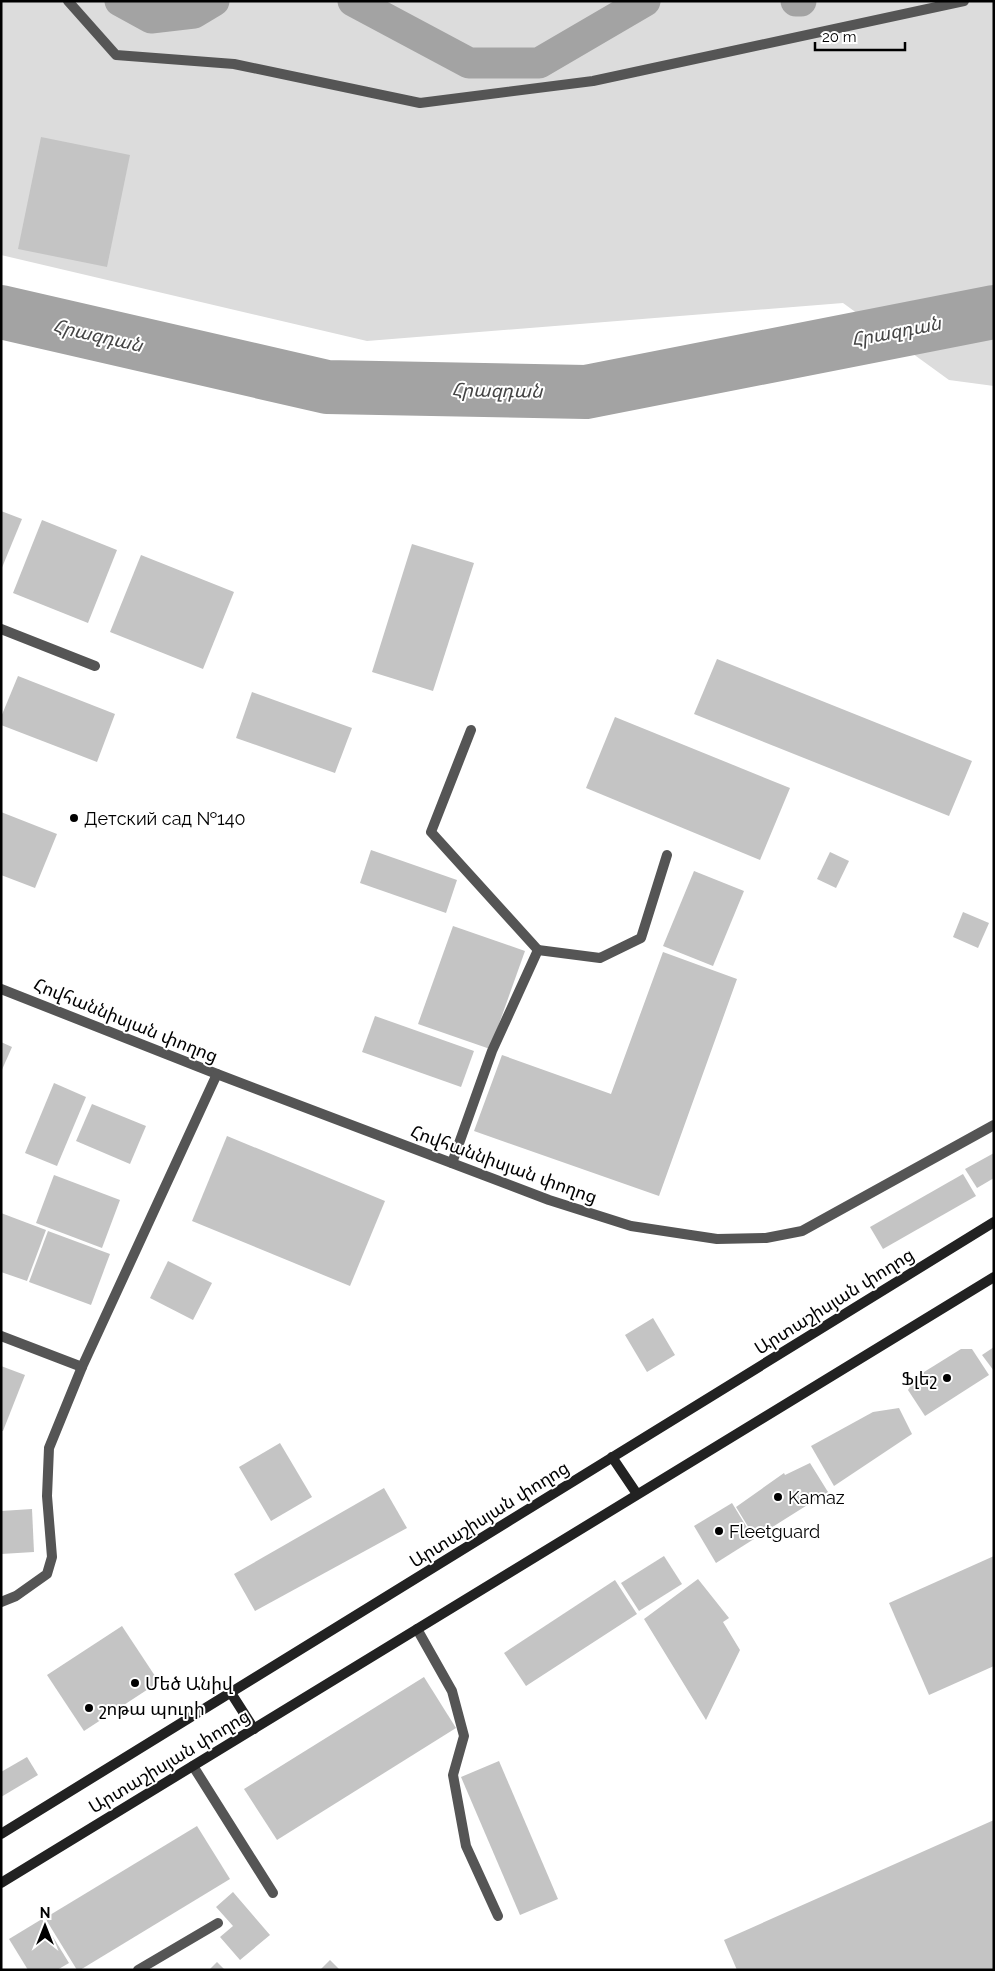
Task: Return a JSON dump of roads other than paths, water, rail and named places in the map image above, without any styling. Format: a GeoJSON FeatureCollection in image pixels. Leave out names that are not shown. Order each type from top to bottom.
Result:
{"type":"FeatureCollection","features":[{"type":"Feature","properties":{"kind":"main road","name":"Արտաշիսյան փողոց"},"geometry":{"type":"LineString","coordinates":[[1,1834],[994,1222]]}},
{"type":"Feature","properties":{"kind":"main road","name":"Արտաշիսյան փողոց"},"geometry":{"type":"LineString","coordinates":[[1,1883],[994,1277]]}},
{"type":"Feature","properties":{"kind":"main road"},"geometry":{"type":"LineString","coordinates":[[612,1457],[637,1494]]}},
{"type":"Feature","properties":{"kind":"main road"},"geometry":{"type":"LineString","coordinates":[[231,1692],[254,1729]]}},
{"type":"Feature","properties":{"kind":"street"},"geometry":{"type":"LineString","coordinates":[[68,1],[116,56],[234,64],[420,103],[593,80],[964,1]]}},
{"type":"Feature","properties":{"kind":"street"},"geometry":{"type":"LineString","coordinates":[[1,629],[95,666]]}},
{"type":"Feature","properties":{"kind":"street"},"geometry":{"type":"LineString","coordinates":[[470,730],[431,832],[538,950],[600,958],[641,938],[667,855]]}},
{"type":"Feature","properties":{"kind":"street"},"geometry":{"type":"LineString","coordinates":[[452,1163],[492,1051],[538,950]]}},
{"type":"Feature","properties":{"kind":"street","name":"Հովհաննիսյան փողոց"},"geometry":{"type":"LineString","coordinates":[[1,988],[217,1074],[549,1200],[631,1226],[717,1239],[766,1238],[802,1231],[994,1125]]}},
{"type":"Feature","properties":{"kind":"street"},"geometry":{"type":"LineString","coordinates":[[1,1602],[16,1596],[47,1574],[52,1557],[48,1496],[49,1448],[82,1367],[217,1074]]}},
{"type":"Feature","properties":{"kind":"street"},"geometry":{"type":"LineString","coordinates":[[1,1336],[82,1367]]}},
{"type":"Feature","properties":{"kind":"street"},"geometry":{"type":"LineString","coordinates":[[417,1629],[452,1691],[464,1736],[452,1775],[466,1846],[498,1916]]}},
{"type":"Feature","properties":{"kind":"street"},"geometry":{"type":"LineString","coordinates":[[193,1766],[273,1893]]}},
{"type":"Feature","properties":{"kind":"street"},"geometry":{"type":"LineString","coordinates":[[138,1970],[218,1923]]}},
{"type":"Feature","properties":{"kind":"waterway"},"geometry":{"type":"LineString","coordinates":[[120,1],[151,18],[194,13],[214,1]]}},
{"type":"Feature","properties":{"kind":"waterway"},"geometry":{"type":"LineString","coordinates":[[353,1],[469,63],[539,63],[645,1]]}},
{"type":"Feature","properties":{"kind":"waterway"},"geometry":{"type":"LineString","coordinates":[[796,1],[801,1]]}},
{"type":"Feature","properties":{"kind":"waterway","name":"Հրազդան"},"geometry":{"type":"LineString","coordinates":[[1,312],[327,387],[586,392],[994,312]]}},
{"type":"Feature","properties":{"kind":"place","name":"Детский сад №140"},"geometry":{"type":"Point","coordinates":[74,818]}},
{"type":"Feature","properties":{"kind":"place","name":"Ֆլեշ"},"geometry":{"type":"Point","coordinates":[947,1378]}},
{"type":"Feature","properties":{"kind":"place","name":"Kamaz"},"geometry":{"type":"Point","coordinates":[778,1497]}},
{"type":"Feature","properties":{"kind":"place","name":"Fleetguard"},"geometry":{"type":"Point","coordinates":[719,1531]}},
{"type":"Feature","properties":{"kind":"place","name":"Մեծ Անիվ"},"geometry":{"type":"Point","coordinates":[135,1683]}},
{"type":"Feature","properties":{"kind":"place","name":"շոթա պուրի"},"geometry":{"type":"Point","coordinates":[89,1708]}}]}
